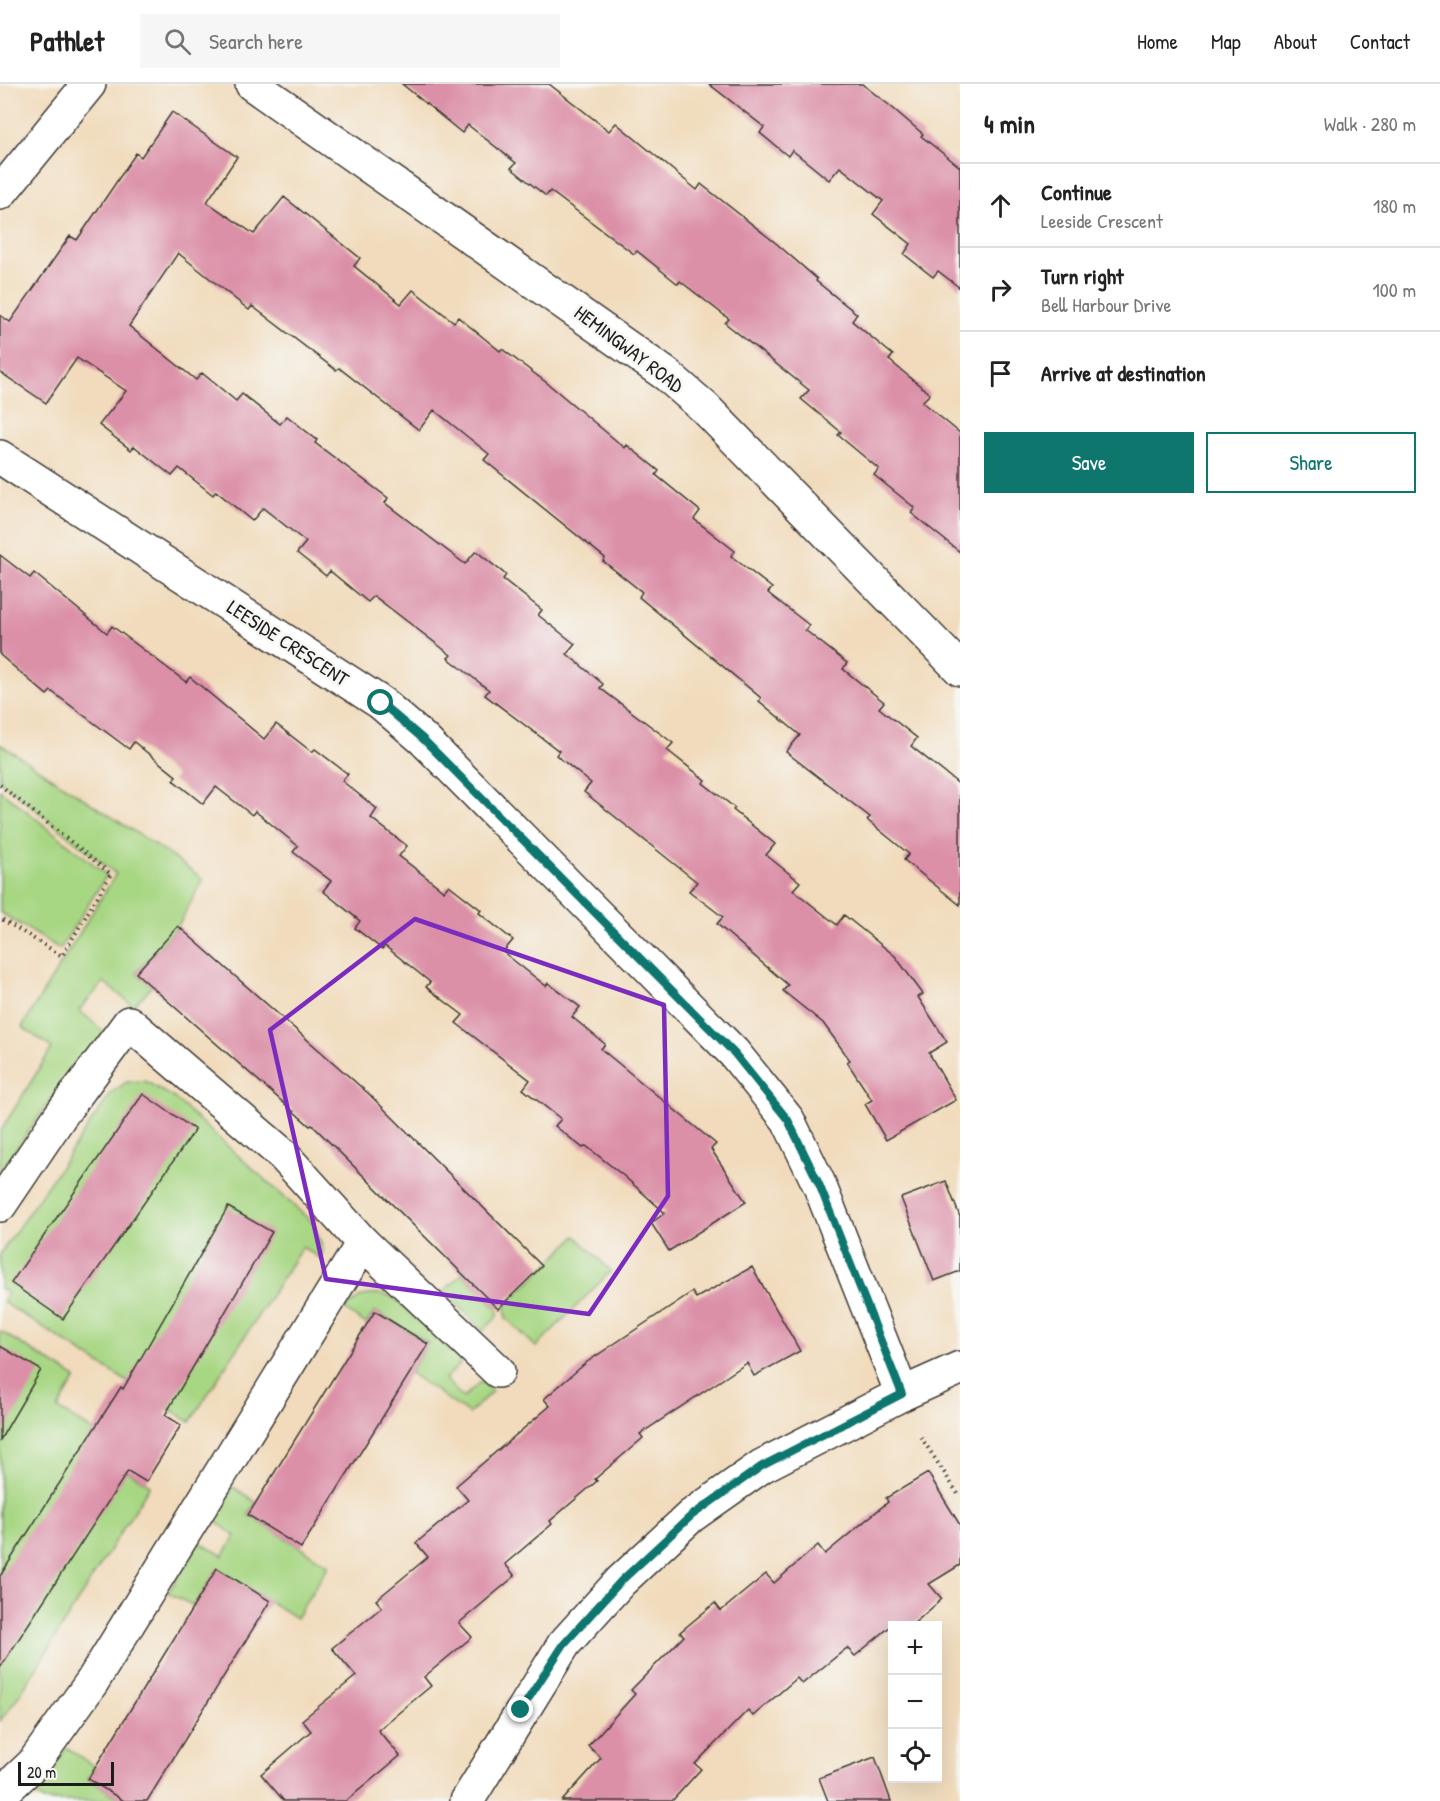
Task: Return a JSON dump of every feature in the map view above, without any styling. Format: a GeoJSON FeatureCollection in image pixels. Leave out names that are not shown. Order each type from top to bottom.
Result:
{"type":"FeatureCollection","features":[{"type":"Feature","properties":{"kind":"street"},"geometry":{"type":"LineString","coordinates":[[0,193],[89,84]]}},
{"type":"Feature","properties":{"kind":"street","name":"HEMINGWAY ROAD"},"geometry":{"type":"LineString","coordinates":[[252,84],[667,375],[705,408],[960,669]]}},
{"type":"Feature","properties":{"kind":"street","name":"LEESIDE CRESCENT"},"geometry":{"type":"LineString","coordinates":[[0,457],[381,703],[423,739],[734,1053],[788,1120],[819,1184],[902,1394]]}},
{"type":"Feature","properties":{"kind":"street"},"geometry":{"type":"LineString","coordinates":[[0,1205],[60,1116],[129,1023],[283,1155],[363,1243],[498,1371]]}},
{"type":"Feature","properties":{"kind":"street"},"geometry":{"type":"LineString","coordinates":[[0,1795],[33,1764],[92,1682],[363,1243]]}},
{"type":"Feature","properties":{"kind":"street"},"geometry":{"type":"LineString","coordinates":[[467,1801],[564,1644],[621,1581],[691,1516],[762,1466],[902,1394],[960,1368]]}},
{"type":"Feature","properties":{"kind":"path"},"geometry":{"type":"LineString","coordinates":[[0,784],[111,874],[62,956],[0,918]]}},
{"type":"Feature","properties":{"kind":"path"},"geometry":{"type":"LineString","coordinates":[[921,1437],[960,1497]]}},
{"type":"Feature","properties":{"kind":"highlighted area"},"geometry":{"type":"Polygon","coordinates":[[[415,919],[664,1005],[668,1196],[589,1314],[326,1279],[270,1030],[415,919]]]}},
{"type":"Feature","properties":{"kind":"green space"},"geometry":{"type":"Polygon","coordinates":[[[0,744],[203,879],[178,926],[136,973],[152,986],[133,1006],[104,982],[79,1010],[105,1033],[45,1107],[0,1173],[0,1132],[52,1048],[22,1027],[116,874],[0,781],[0,744]]]}},
{"type":"Feature","properties":{"kind":"green space"},"geometry":{"type":"Polygon","coordinates":[[[0,790],[107,875],[60,949],[0,912],[0,790]]]}},
{"type":"Feature","properties":{"kind":"green space"},"geometry":{"type":"Polygon","coordinates":[[[145,1081],[173,1097],[313,1223],[323,1249],[321,1259],[302,1247],[190,1422],[3,1302],[8,1294],[0,1288],[0,1254],[112,1092],[127,1082],[145,1081]]]}},
{"type":"Feature","properties":{"kind":"green space"},"geometry":{"type":"Polygon","coordinates":[[[576,1236],[611,1271],[536,1347],[506,1318],[506,1305],[576,1236]]]}},
{"type":"Feature","properties":{"kind":"green space"},"geometry":{"type":"Polygon","coordinates":[[[462,1274],[498,1309],[498,1316],[483,1331],[444,1291],[462,1274]]]}},
{"type":"Feature","properties":{"kind":"green space"},"geometry":{"type":"Polygon","coordinates":[[[379,1294],[393,1297],[462,1362],[445,1379],[463,1398],[481,1381],[492,1391],[469,1414],[410,1373],[428,1343],[375,1311],[366,1324],[344,1309],[362,1296],[379,1294]]]}},
{"type":"Feature","properties":{"kind":"green space"},"geometry":{"type":"Polygon","coordinates":[[[0,1331],[76,1378],[58,1409],[94,1431],[86,1445],[150,1485],[20,1694],[0,1721],[0,1331]]]}},
{"type":"Feature","properties":{"kind":"green space"},"geometry":{"type":"Polygon","coordinates":[[[233,1487],[256,1502],[248,1515],[329,1565],[296,1618],[217,1569],[194,1606],[168,1593],[199,1542],[223,1556],[236,1536],[213,1520],[233,1487]]]}},
{"type":"Feature","properties":{"kind":"green space"},"geometry":{"type":"Polygon","coordinates":[[[67,1748],[95,1767],[88,1779],[124,1801],[43,1801],[33,1792],[67,1748]]]}},
{"type":"Feature","properties":{"kind":"building"},"geometry":{"type":"Polygon","coordinates":[[[402,84],[549,84],[609,131],[616,123],[697,190],[701,184],[777,244],[817,279],[816,281],[857,314],[852,321],[893,355],[889,360],[930,394],[922,402],[960,433],[960,552],[911,513],[915,508],[874,475],[879,469],[838,435],[841,432],[801,399],[809,390],[725,323],[729,319],[680,281],[678,284],[637,251],[634,254],[550,191],[546,196],[511,168],[516,163],[468,125],[462,133],[402,84]]]}},
{"type":"Feature","properties":{"kind":"building"},"geometry":{"type":"Polygon","coordinates":[[[709,84],[862,84],[889,105],[923,134],[921,136],[960,167],[960,288],[938,271],[933,277],[904,254],[911,244],[873,214],[883,201],[840,167],[829,180],[792,150],[788,156],[760,133],[764,127],[709,84]]]}},
{"type":"Feature","properties":{"kind":"building"},"geometry":{"type":"Polygon","coordinates":[[[172,112],[237,157],[207,202],[254,234],[284,197],[360,258],[354,266],[401,304],[413,290],[454,322],[458,317],[500,351],[502,349],[547,383],[625,448],[627,445],[659,471],[656,475],[700,511],[694,519],[735,551],[731,556],[772,588],[768,593],[809,625],[805,630],[847,663],[843,669],[884,702],[879,708],[917,738],[911,746],[960,785],[960,905],[904,860],[909,854],[867,820],[870,817],[786,752],[800,735],[759,701],[761,698],[639,597],[642,592],[603,561],[605,558],[484,460],[489,454],[434,410],[419,430],[339,368],[336,370],[252,306],[249,310],[178,253],[129,326],[196,380],[202,373],[236,401],[242,394],[280,424],[287,416],[317,440],[315,443],[388,498],[385,503],[465,564],[476,551],[506,575],[503,579],[542,610],[538,615],[575,644],[567,654],[603,684],[600,688],[673,743],[667,750],[705,780],[703,783],[775,844],[766,855],[800,882],[793,890],[837,925],[844,915],[895,956],[923,994],[918,997],[947,1042],[929,1053],[956,1100],[886,1140],[865,1104],[872,1100],[847,1062],[850,1060],[823,1023],[783,991],[788,985],[717,924],[723,917],[689,891],[697,882],[584,792],[591,783],[556,755],[559,751],[485,695],[489,690],[448,658],[451,655],[374,596],[368,602],[330,571],[326,576],[297,553],[306,542],[263,508],[252,521],[216,491],[213,495],[179,468],[172,476],[134,446],[131,450],[99,425],[126,391],[77,358],[46,403],[0,372],[0,315],[10,322],[70,236],[77,240],[136,153],[141,157],[172,112]]]}},
{"type":"Feature","properties":{"kind":"building"},"geometry":{"type":"Polygon","coordinates":[[[0,555],[30,578],[34,573],[107,633],[112,626],[186,682],[190,677],[264,739],[276,724],[312,752],[315,749],[348,774],[342,781],[377,809],[371,818],[407,846],[399,856],[444,891],[449,885],[481,910],[479,913],[513,940],[503,952],[546,986],[548,983],[580,1007],[572,1017],[605,1044],[601,1049],[716,1144],[711,1149],[746,1202],[669,1251],[651,1223],[665,1213],[586,1146],[583,1148],[555,1126],[561,1119],[523,1089],[530,1080],[456,1023],[463,1015],[426,987],[430,982],[385,946],[382,949],[355,928],[360,921],[323,891],[331,881],[293,852],[298,846],[255,811],[252,815],[216,787],[203,804],[173,780],[176,776],[134,742],[129,749],[51,691],[47,695],[0,655],[0,555]]]}},
{"type":"Feature","properties":{"kind":"building"},"geometry":{"type":"Polygon","coordinates":[[[178,926],[369,1094],[542,1266],[498,1309],[312,1125],[310,1126],[136,973],[178,926]]]}},
{"type":"Feature","properties":{"kind":"building"},"geometry":{"type":"Polygon","coordinates":[[[143,1094],[195,1130],[63,1319],[11,1283],[143,1094]]]}},
{"type":"Feature","properties":{"kind":"building"},"geometry":{"type":"Polygon","coordinates":[[[946,1181],[960,1217],[960,1271],[934,1281],[901,1198],[946,1181]]]}},
{"type":"Feature","properties":{"kind":"building"},"geometry":{"type":"Polygon","coordinates":[[[228,1207],[272,1232],[165,1415],[181,1425],[146,1482],[128,1471],[0,1668],[0,1576],[121,1387],[123,1389],[228,1207]]]}},
{"type":"Feature","properties":{"kind":"building"},"geometry":{"type":"Polygon","coordinates":[[[752,1267],[800,1351],[754,1376],[747,1363],[640,1434],[643,1438],[550,1521],[552,1524],[505,1564],[515,1576],[459,1623],[472,1637],[424,1677],[431,1686],[378,1730],[400,1756],[346,1801],[284,1801],[261,1774],[311,1731],[302,1720],[356,1676],[332,1648],[382,1607],[376,1600],[428,1557],[416,1543],[468,1500],[456,1486],[550,1406],[544,1399],[587,1362],[692,1292],[696,1298],[752,1267]]]}},
{"type":"Feature","properties":{"kind":"building"},"geometry":{"type":"Polygon","coordinates":[[[375,1311],[428,1344],[301,1548],[248,1515],[375,1311]]]}},
{"type":"Feature","properties":{"kind":"building"},"geometry":{"type":"Polygon","coordinates":[[[0,1346],[41,1370],[0,1440],[0,1346]]]}},
{"type":"Feature","properties":{"kind":"building"},"geometry":{"type":"Polygon","coordinates":[[[928,1473],[960,1525],[960,1565],[929,1584],[942,1599],[917,1621],[888,1621],[888,1628],[855,1656],[847,1648],[802,1684],[797,1678],[753,1716],[748,1710],[695,1764],[701,1769],[672,1801],[562,1801],[601,1758],[588,1746],[635,1694],[631,1690],[684,1636],[680,1632],[715,1603],[721,1611],[766,1574],[774,1583],[818,1545],[825,1554],[888,1502],[886,1498],[928,1473]]]}},
{"type":"Feature","properties":{"kind":"building"},"geometry":{"type":"Polygon","coordinates":[[[217,1568],[270,1601],[147,1801],[124,1801],[88,1779],[217,1568]]]}},
{"type":"Feature","properties":{"kind":"building"},"geometry":{"type":"Polygon","coordinates":[[[875,1757],[891,1801],[828,1801],[819,1778],[875,1757]]]}},
{"type":"Feature","properties":{"kind":"route"},"geometry":{"type":"LineString","coordinates":[[381,703],[423,739],[734,1053],[788,1120],[819,1184],[902,1394],[762,1466],[691,1516],[621,1581],[564,1644],[521,1710]]}}]}
